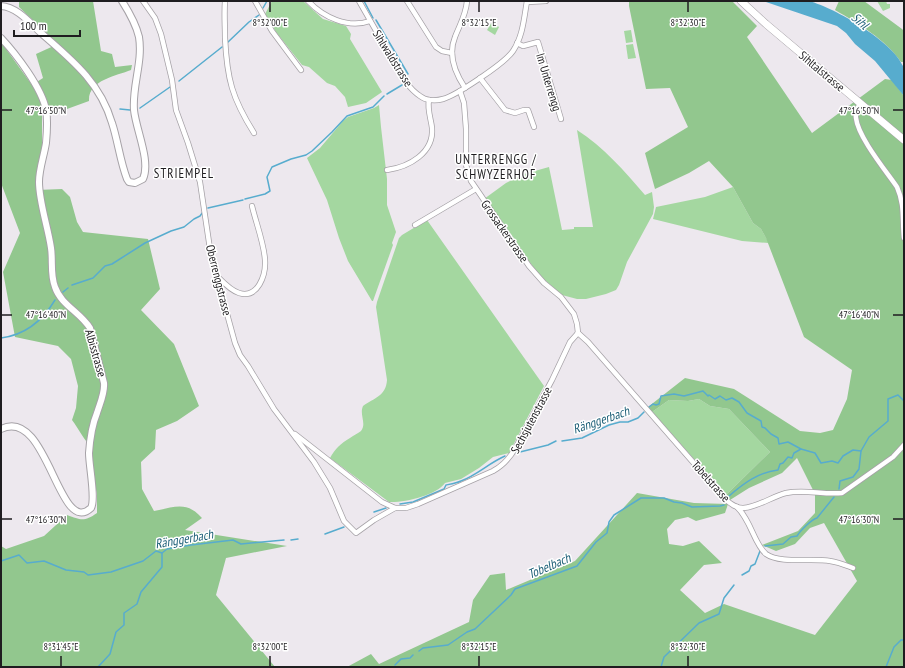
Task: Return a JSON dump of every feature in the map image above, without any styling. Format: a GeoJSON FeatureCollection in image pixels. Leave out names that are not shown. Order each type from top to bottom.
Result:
{"type":"FeatureCollection","features":[{"type":"Feature","properties":{"kind":"main road"},"geometry":{"type":"LineString","coordinates":[[1,6],[13,10],[26,20],[75,63],[92,82],[108,110],[127,179],[129,182],[136,183],[143,179],[145,172],[142,144],[134,111],[134,98],[139,60],[139,40],[136,27],[122,1]]}},
{"type":"Feature","properties":{"kind":"main road","name":"Sihltalstrasse"},"geometry":{"type":"LineString","coordinates":[[741,1],[904,140]]}},
{"type":"Feature","properties":{"kind":"main road","name":"Albisstrasse"},"geometry":{"type":"LineString","coordinates":[[1,38],[30,78],[45,106],[47,118],[46,143],[39,183],[51,249],[53,282],[63,301],[85,321],[90,328],[104,383],[104,391],[94,420],[90,446],[90,470],[94,498],[91,508],[81,513],[71,508],[45,458],[26,432],[12,426],[1,429]]}},
{"type":"Feature","properties":{"kind":"street","name":"Oberrenggstrasse"},"geometry":{"type":"LineString","coordinates":[[143,1],[155,18],[162,34],[172,80],[176,110],[200,182],[210,249],[235,343],[240,355],[274,409],[314,462],[330,488],[344,521],[356,533]]}},
{"type":"Feature","properties":{"kind":"street"},"geometry":{"type":"LineString","coordinates":[[225,1],[224,15],[226,59],[229,81],[238,105],[254,133]]}},
{"type":"Feature","properties":{"kind":"street"},"geometry":{"type":"LineString","coordinates":[[255,1],[272,31],[301,70]]}},
{"type":"Feature","properties":{"kind":"street"},"geometry":{"type":"LineString","coordinates":[[308,1],[320,11],[342,22],[357,24],[370,21]]}},
{"type":"Feature","properties":{"kind":"street","name":"Sihlwaldstrasse"},"geometry":{"type":"LineString","coordinates":[[360,1],[370,21],[405,80],[419,96],[429,100]]}},
{"type":"Feature","properties":{"kind":"street"},"geometry":{"type":"LineString","coordinates":[[407,1],[436,47],[442,51],[452,52]]}},
{"type":"Feature","properties":{"kind":"street"},"geometry":{"type":"LineString","coordinates":[[464,88],[455,70],[452,52],[454,39],[464,17],[468,1]]}},
{"type":"Feature","properties":{"kind":"street"},"geometry":{"type":"LineString","coordinates":[[387,170],[402,166],[422,154],[428,148],[432,138],[429,100],[444,99],[460,91],[503,62],[510,55],[517,43],[523,26],[527,2],[546,1]]}},
{"type":"Feature","properties":{"kind":"street","name":"Im Unterrengg"},"geometry":{"type":"LineString","coordinates":[[517,43],[522,46],[538,42],[561,120]]}},
{"type":"Feature","properties":{"kind":"street"},"geometry":{"type":"LineString","coordinates":[[480,78],[505,110],[515,113],[528,110],[534,126]]}},
{"type":"Feature","properties":{"kind":"street","name":"Grossackerstrasse"},"geometry":{"type":"LineString","coordinates":[[460,91],[464,103],[466,165],[471,181],[529,266],[544,283],[560,297],[574,314],[578,333]]}},
{"type":"Feature","properties":{"kind":"street"},"geometry":{"type":"LineString","coordinates":[[860,104],[856,110],[859,131],[897,187],[902,197],[904,210],[904,238]]}},
{"type":"Feature","properties":{"kind":"street"},"geometry":{"type":"LineString","coordinates":[[415,225],[476,189]]}},
{"type":"Feature","properties":{"kind":"street"},"geometry":{"type":"LineString","coordinates":[[217,276],[234,291],[244,294],[254,291],[261,282],[265,268],[265,260],[252,206]]}},
{"type":"Feature","properties":{"kind":"street","name":"Tobelstrasse"},"geometry":{"type":"LineString","coordinates":[[578,333],[588,342],[726,500],[737,507],[743,508],[753,506],[785,493],[799,491],[835,494],[842,493],[893,457],[904,445]]}},
{"type":"Feature","properties":{"kind":"street","name":"Sechsjutenstrasse"},"geometry":{"type":"LineString","coordinates":[[356,533],[374,520],[395,508],[406,508],[418,504],[493,471],[503,465],[510,458],[552,380],[570,342],[578,333]]}},
{"type":"Feature","properties":{"kind":"street"},"geometry":{"type":"LineString","coordinates":[[291,431],[382,502],[395,508]]}},
{"type":"Feature","properties":{"kind":"street"},"geometry":{"type":"LineString","coordinates":[[747,519],[749,510],[753,506]]}},
{"type":"Feature","properties":{"kind":"street"},"geometry":{"type":"LineString","coordinates":[[737,507],[747,519],[760,547],[765,553],[772,557],[780,559],[830,561],[853,568]]}},
{"type":"Feature","properties":{"kind":"green space"},"geometry":{"type":"Polygon","coordinates":[[[19,1],[93,1],[101,51],[112,54],[115,67],[132,65],[131,70],[104,80],[93,88],[89,101],[67,109],[42,108],[42,146],[36,178],[37,190],[62,189],[70,197],[77,222],[83,232],[148,239],[160,289],[141,310],[174,344],[199,406],[177,421],[156,430],[155,449],[141,462],[142,489],[154,511],[174,507],[186,507],[202,518],[185,530],[287,546],[226,558],[216,595],[275,667],[1,667],[1,546],[6,549],[44,536],[67,515],[85,519],[97,513],[97,494],[93,476],[93,448],[72,420],[76,408],[78,386],[71,359],[58,346],[15,337],[3,272],[20,233],[1,183],[1,42],[32,85],[43,78],[36,54],[58,44],[19,7],[19,1]]]}},
{"type":"Feature","properties":{"kind":"green space"},"geometry":{"type":"Polygon","coordinates":[[[272,1],[303,1],[323,19],[346,26],[351,34],[350,39],[382,92],[366,103],[348,107],[345,97],[335,86],[327,83],[309,67],[302,65],[276,32],[265,14],[272,1]]]}},
{"type":"Feature","properties":{"kind":"green space"},"geometry":{"type":"Polygon","coordinates":[[[629,1],[732,1],[757,26],[747,37],[812,133],[885,79],[892,80],[904,96],[904,667],[347,667],[371,654],[379,664],[469,622],[473,600],[490,575],[505,573],[506,590],[575,561],[637,493],[694,503],[728,504],[725,513],[696,521],[688,517],[675,520],[667,529],[669,544],[683,546],[699,541],[722,563],[704,565],[680,590],[705,613],[724,604],[815,635],[857,581],[824,523],[810,528],[795,544],[776,551],[762,545],[798,531],[815,513],[815,494],[797,458],[782,473],[749,488],[730,500],[726,495],[770,452],[729,409],[710,406],[699,399],[688,401],[669,400],[652,412],[648,407],[685,378],[734,389],[800,431],[820,433],[833,430],[847,399],[852,370],[804,337],[766,238],[761,229],[753,223],[733,187],[709,161],[689,173],[655,189],[645,153],[688,127],[670,88],[646,89],[629,1]]]}},
{"type":"Feature","properties":{"kind":"green space"},"geometry":{"type":"Polygon","coordinates":[[[839,1],[864,1],[902,29],[904,31],[904,62],[901,62],[879,39],[835,10],[839,1]]]}},
{"type":"Feature","properties":{"kind":"green space"},"geometry":{"type":"Polygon","coordinates":[[[877,1],[886,1],[887,4],[890,4],[890,8],[883,11],[877,1]]]}},
{"type":"Feature","properties":{"kind":"green space"},"geometry":{"type":"Polygon","coordinates":[[[492,22],[499,27],[495,35],[487,30],[492,22]]]}},
{"type":"Feature","properties":{"kind":"green space"},"geometry":{"type":"Polygon","coordinates":[[[631,30],[633,42],[626,43],[624,31],[631,30]]]}},
{"type":"Feature","properties":{"kind":"green space"},"geometry":{"type":"Polygon","coordinates":[[[633,44],[636,58],[628,59],[626,45],[633,44]]]}},
{"type":"Feature","properties":{"kind":"green space"},"geometry":{"type":"Polygon","coordinates":[[[379,105],[387,179],[387,205],[396,232],[392,243],[393,245],[372,301],[348,261],[327,200],[307,158],[320,148],[348,117],[379,105]]]}},
{"type":"Feature","properties":{"kind":"green space"},"geometry":{"type":"Polygon","coordinates":[[[577,130],[605,152],[645,195],[652,192],[654,207],[653,214],[627,262],[616,290],[586,299],[577,299],[562,295],[539,275],[484,199],[506,183],[524,174],[549,167],[562,230],[574,229],[574,227],[593,227],[577,130]]]}},
{"type":"Feature","properties":{"kind":"green space"},"geometry":{"type":"Polygon","coordinates":[[[733,187],[753,223],[761,229],[769,243],[742,241],[653,219],[656,207],[705,197],[733,187]]]}},
{"type":"Feature","properties":{"kind":"green space"},"geometry":{"type":"Polygon","coordinates":[[[427,220],[544,386],[509,453],[493,457],[461,479],[445,483],[428,495],[411,500],[389,502],[330,458],[341,444],[361,431],[363,428],[363,406],[379,396],[384,390],[387,380],[376,307],[377,302],[399,238],[427,220]]]}},
{"type":"Feature","properties":{"kind":"green space"},"geometry":{"type":"Polygon","coordinates":[[[699,399],[710,406],[729,409],[770,452],[726,495],[652,412],[669,400],[688,401],[699,399]]]}},
{"type":"Feature","properties":{"kind":"water"},"geometry":{"type":"Polygon","coordinates":[[[763,1],[809,1],[833,11],[862,27],[875,36],[897,56],[903,66],[904,96],[875,61],[837,26],[763,1]]]}},
{"type":"Feature","properties":{"kind":"waterway"},"geometry":{"type":"LineString","coordinates":[[263,8],[267,1]]}},
{"type":"Feature","properties":{"kind":"waterway"},"geometry":{"type":"LineString","coordinates":[[364,1],[373,18]]}},
{"type":"Feature","properties":{"kind":"waterway"},"geometry":{"type":"LineString","coordinates":[[228,42],[249,22],[259,15]]}},
{"type":"Feature","properties":{"kind":"waterway"},"geometry":{"type":"LineString","coordinates":[[376,20],[408,74]]}},
{"type":"Feature","properties":{"kind":"waterway"},"geometry":{"type":"LineString","coordinates":[[179,81],[222,47]]}},
{"type":"Feature","properties":{"kind":"waterway"},"geometry":{"type":"LineString","coordinates":[[387,94],[402,85]]}},
{"type":"Feature","properties":{"kind":"waterway"},"geometry":{"type":"LineString","coordinates":[[140,108],[170,87]]}},
{"type":"Feature","properties":{"kind":"waterway"},"geometry":{"type":"LineString","coordinates":[[245,199],[265,194],[270,191],[267,177],[272,167],[291,159],[306,155],[332,132],[347,116],[373,107],[384,96]]}},
{"type":"Feature","properties":{"kind":"waterway"},"geometry":{"type":"LineString","coordinates":[[120,109],[130,110]]}},
{"type":"Feature","properties":{"kind":"waterway"},"geometry":{"type":"LineString","coordinates":[[208,208],[243,200]]}},
{"type":"Feature","properties":{"kind":"waterway"},"geometry":{"type":"LineString","coordinates":[[72,285],[93,278],[105,266],[112,264],[145,243],[171,231],[184,227],[200,216],[203,212]]}},
{"type":"Feature","properties":{"kind":"waterway"},"geometry":{"type":"LineString","coordinates":[[63,292],[68,288]]}},
{"type":"Feature","properties":{"kind":"waterway"},"geometry":{"type":"LineString","coordinates":[[1,338],[18,334],[25,330],[39,320],[55,300]]}},
{"type":"Feature","properties":{"kind":"waterway","name":"Ränggerbach"},"geometry":{"type":"LineString","coordinates":[[649,407],[653,404],[659,404],[661,396],[674,394],[684,396],[703,391],[708,396],[709,395],[715,399],[720,396],[726,400],[732,398],[739,402],[747,413],[761,421],[762,427],[778,438],[779,444],[788,442],[801,449],[815,453],[821,463],[832,461],[838,463],[843,456],[853,450],[861,451],[869,437],[888,421],[888,399],[898,395],[904,401]]}},
{"type":"Feature","properties":{"kind":"waterway","name":"Ränggerbach"},"geometry":{"type":"LineString","coordinates":[[562,441],[582,438],[609,425],[620,422],[628,422],[638,418],[644,412]]}},
{"type":"Feature","properties":{"kind":"waterway","name":"Ränggerbach"},"geometry":{"type":"LineString","coordinates":[[516,453],[548,445],[556,441]]}},
{"type":"Feature","properties":{"kind":"waterway","name":"Tobelbach"},"geometry":{"type":"LineString","coordinates":[[729,496],[752,479],[764,473],[778,470],[780,464],[783,463],[788,457],[792,458],[794,453],[801,449]]}},
{"type":"Feature","properties":{"kind":"waterway"},"geometry":{"type":"LineString","coordinates":[[839,489],[840,481],[853,477],[859,469],[861,451]]}},
{"type":"Feature","properties":{"kind":"waterway","name":"Ränggerbach"},"geometry":{"type":"LineString","coordinates":[[400,504],[413,502],[444,489],[446,485],[467,478],[505,456]]}},
{"type":"Feature","properties":{"kind":"waterway"},"geometry":{"type":"LineString","coordinates":[[765,546],[783,544],[791,537],[797,536],[806,526],[817,518],[834,497]]}},
{"type":"Feature","properties":{"kind":"waterway","name":"Tobelbach"},"geometry":{"type":"LineString","coordinates":[[419,651],[423,648],[448,645],[467,632],[475,629],[511,595],[515,589],[577,566],[596,542],[607,533],[609,522],[614,515],[641,498],[664,498],[692,507],[724,505]]}},
{"type":"Feature","properties":{"kind":"waterway","name":"Ränggerbach"},"geometry":{"type":"LineString","coordinates":[[374,512],[386,508]]}},
{"type":"Feature","properties":{"kind":"waterway","name":"Ränggerbach"},"geometry":{"type":"LineString","coordinates":[[325,534],[344,527]]}},
{"type":"Feature","properties":{"kind":"waterway","name":"Ränggerbach"},"geometry":{"type":"LineString","coordinates":[[291,540],[298,539]]}},
{"type":"Feature","properties":{"kind":"waterway","name":"Ränggerbach"},"geometry":{"type":"LineString","coordinates":[[1,561],[19,555],[27,563],[44,561],[66,570],[84,572],[88,575],[111,572],[143,561],[156,551],[162,553],[167,549],[233,540],[241,544],[284,540]]}},
{"type":"Feature","properties":{"kind":"waterway"},"geometry":{"type":"LineString","coordinates":[[742,575],[749,571],[751,566],[755,564],[760,551]]}},
{"type":"Feature","properties":{"kind":"waterway"},"geometry":{"type":"LineString","coordinates":[[98,667],[110,654],[116,632],[124,625],[124,613],[137,604],[141,592],[162,567],[162,553]]}},
{"type":"Feature","properties":{"kind":"waterway"},"geometry":{"type":"LineString","coordinates":[[661,667],[664,657],[699,623],[719,614],[724,598],[734,585]]}},
{"type":"Feature","properties":{"kind":"waterway"},"geometry":{"type":"LineString","coordinates":[[886,667],[894,647],[901,640],[904,640]]}},
{"type":"Feature","properties":{"kind":"waterway","name":"Tobelbach"},"geometry":{"type":"LineString","coordinates":[[395,665],[401,659],[410,658],[413,655]]}},
{"type":"Feature","properties":{"kind":"district","name":"UNTERRENGG / SCHWYZERHOF"},"geometry":{"type":"Point","coordinates":[496,166]}},
{"type":"Feature","properties":{"kind":"district","name":"STRIEMPEL"},"geometry":{"type":"Point","coordinates":[184,173]}},
{"type":"Feature","properties":{"kind":"water label","name":"Sihl"},"geometry":{"type":"Point","coordinates":[860,21]}}]}
